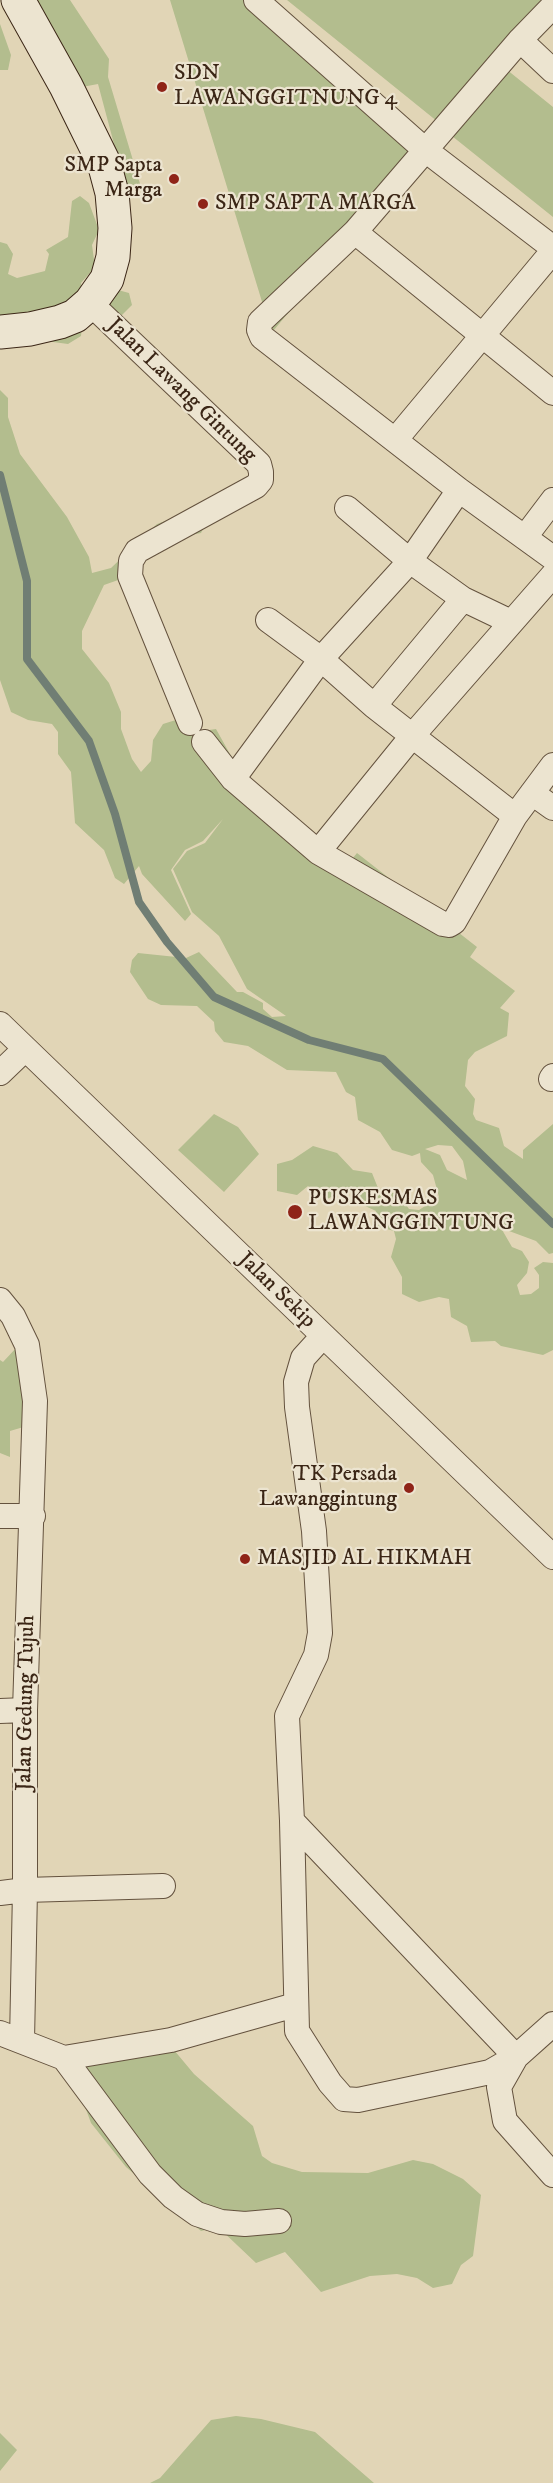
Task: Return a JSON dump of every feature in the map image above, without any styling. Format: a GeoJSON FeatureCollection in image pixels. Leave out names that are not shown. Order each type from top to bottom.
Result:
{"type":"FeatureCollection","features":[{"type":"Feature","properties":{"kind":"main road"},"geometry":{"type":"LineString","coordinates":[[15,331],[75,316],[90,303],[107,279],[113,257],[115,228],[112,193],[104,163],[66,86],[18,0]]}},
{"type":"Feature","properties":{"kind":"street"},"geometry":{"type":"LineString","coordinates":[[256,0],[424,149],[553,250],[396,438]]}},
{"type":"Feature","properties":{"kind":"street"},"geometry":{"type":"LineString","coordinates":[[553,6],[424,149],[355,232],[260,322],[259,330],[262,336],[396,438],[459,490],[553,558]]}},
{"type":"Feature","properties":{"kind":"street"},"geometry":{"type":"LineString","coordinates":[[520,40],[553,71]]}},
{"type":"Feature","properties":{"kind":"street"},"geometry":{"type":"LineString","coordinates":[[355,232],[553,393]]}},
{"type":"Feature","properties":{"kind":"street","name":"Jalan Lawang Gintung"},"geometry":{"type":"LineString","coordinates":[[90,303],[259,464],[261,472],[261,480],[256,486],[137,551],[131,561],[130,576],[190,723]]}},
{"type":"Feature","properties":{"kind":"street"},"geometry":{"type":"LineString","coordinates":[[233,779],[321,659],[410,561],[459,490]]}},
{"type":"Feature","properties":{"kind":"street"},"geometry":{"type":"LineString","coordinates":[[525,537],[553,500]]}},
{"type":"Feature","properties":{"kind":"street"},"geometry":{"type":"LineString","coordinates":[[347,508],[410,561],[463,599],[511,622]]}},
{"type":"Feature","properties":{"kind":"street"},"geometry":{"type":"LineString","coordinates":[[318,852],[413,735],[553,575]]}},
{"type":"Feature","properties":{"kind":"street"},"geometry":{"type":"LineString","coordinates":[[374,706],[463,599]]}},
{"type":"Feature","properties":{"kind":"street"},"geometry":{"type":"LineString","coordinates":[[268,620],[321,659],[374,706],[515,816]]}},
{"type":"Feature","properties":{"kind":"street"},"geometry":{"type":"LineString","coordinates":[[204,742],[233,779],[318,852],[448,925],[454,922],[515,816],[553,765]]}},
{"type":"Feature","properties":{"kind":"street"},"geometry":{"type":"LineString","coordinates":[[532,793],[553,808]]}},
{"type":"Feature","properties":{"kind":"street","name":"Jalan Sekip"},"geometry":{"type":"LineString","coordinates":[[0,1024],[553,1557]]}},
{"type":"Feature","properties":{"kind":"street"},"geometry":{"type":"LineString","coordinates":[[0,1073],[25,1049]]}},
{"type":"Feature","properties":{"kind":"street","name":"Jalan Gedung Tujuh"},"geometry":{"type":"LineString","coordinates":[[0,1300],[22,1332],[31,1360],[35,1401],[25,1710],[25,1890],[11,2037]]}},
{"type":"Feature","properties":{"kind":"street"},"geometry":{"type":"LineString","coordinates":[[323,1336],[303,1358],[296,1382],[297,1407],[314,1531],[320,1633],[316,1655],[287,1716],[297,2031],[330,2083],[344,2099],[358,2100],[490,2072],[516,2057],[553,2024]]}},
{"type":"Feature","properties":{"kind":"street"},"geometry":{"type":"LineString","coordinates":[[0,1516],[33,1516]]}},
{"type":"Feature","properties":{"kind":"street"},"geometry":{"type":"LineString","coordinates":[[0,1711],[25,1710]]}},
{"type":"Feature","properties":{"kind":"street"},"geometry":{"type":"LineString","coordinates":[[292,1821],[516,2057]]}},
{"type":"Feature","properties":{"kind":"street"},"geometry":{"type":"LineString","coordinates":[[0,1893],[25,1890],[163,1886]]}},
{"type":"Feature","properties":{"kind":"street"},"geometry":{"type":"LineString","coordinates":[[11,2037],[64,2058],[171,2040],[295,2006]]}},
{"type":"Feature","properties":{"kind":"street"},"geometry":{"type":"LineString","coordinates":[[516,2057],[498,2087],[505,2121],[553,2175]]}},
{"type":"Feature","properties":{"kind":"street"},"geometry":{"type":"LineString","coordinates":[[64,2058],[150,2174],[173,2197],[197,2214],[221,2222],[245,2224],[279,2221]]}},
{"type":"Feature","properties":{"kind":"green space"},"geometry":{"type":"Polygon","coordinates":[[[24,0],[70,0],[109,59],[108,77],[141,187],[126,189],[98,84],[82,87],[24,0]]]}},
{"type":"Feature","properties":{"kind":"green space"},"geometry":{"type":"Polygon","coordinates":[[[170,0],[252,0],[428,145],[269,336],[247,323],[263,305],[170,0]]]}},
{"type":"Feature","properties":{"kind":"green space"},"geometry":{"type":"Polygon","coordinates":[[[287,0],[541,0],[443,126],[287,0]]]}},
{"type":"Feature","properties":{"kind":"green space"},"geometry":{"type":"Polygon","coordinates":[[[0,24],[11,55],[8,70],[0,70],[0,24]]]}},
{"type":"Feature","properties":{"kind":"green space"},"geometry":{"type":"Polygon","coordinates":[[[506,69],[553,107],[553,217],[452,136],[506,69]]]}},
{"type":"Feature","properties":{"kind":"green space"},"geometry":{"type":"Polygon","coordinates":[[[80,196],[89,203],[99,230],[92,245],[95,267],[81,283],[82,289],[107,287],[129,293],[132,305],[113,324],[83,316],[81,336],[68,344],[53,342],[28,329],[0,332],[0,242],[7,244],[13,254],[8,274],[17,278],[45,271],[49,254],[46,250],[68,237],[72,201],[80,196]]]}},
{"type":"Feature","properties":{"kind":"green space"},"geometry":{"type":"Polygon","coordinates":[[[0,390],[8,398],[8,417],[20,454],[67,517],[89,557],[92,573],[111,568],[157,524],[176,517],[205,525],[201,533],[164,540],[150,551],[138,573],[104,585],[82,631],[82,649],[109,683],[121,712],[121,729],[132,759],[141,772],[151,761],[153,740],[163,724],[179,719],[195,724],[202,731],[216,729],[240,772],[238,800],[343,870],[357,853],[477,947],[470,957],[515,991],[500,1008],[509,1013],[507,1036],[475,1052],[468,1060],[465,1086],[475,1099],[473,1114],[476,1120],[499,1128],[504,1146],[523,1159],[523,1150],[553,1124],[553,1253],[549,1254],[536,1241],[501,1228],[512,1247],[522,1251],[529,1262],[527,1273],[517,1285],[520,1295],[531,1294],[539,1288],[539,1275],[534,1268],[543,1262],[553,1263],[553,1350],[543,1355],[501,1346],[495,1341],[471,1342],[467,1326],[451,1317],[449,1299],[439,1297],[419,1302],[402,1294],[402,1277],[391,1257],[396,1239],[394,1231],[372,1225],[376,1211],[363,1205],[348,1189],[325,1200],[308,1186],[297,1195],[277,1191],[277,1164],[292,1160],[313,1146],[337,1153],[353,1170],[372,1173],[378,1188],[399,1195],[409,1209],[419,1210],[439,1197],[433,1175],[421,1162],[420,1153],[412,1156],[392,1150],[380,1132],[358,1120],[355,1097],[346,1092],[336,1072],[287,1070],[248,1046],[224,1042],[215,1031],[214,1022],[197,1006],[161,1005],[148,999],[130,972],[132,960],[138,953],[186,958],[199,952],[237,992],[243,992],[263,1003],[263,1009],[272,1017],[286,1016],[247,989],[219,936],[192,912],[173,869],[187,851],[205,843],[223,819],[203,841],[185,850],[171,870],[191,914],[185,921],[142,874],[139,866],[124,884],[115,878],[104,850],[75,823],[71,772],[58,754],[58,732],[52,724],[28,720],[11,712],[0,680],[0,390]],[[438,1145],[425,1149],[440,1155],[447,1170],[467,1180],[463,1161],[452,1146],[438,1145]]]}},
{"type":"Feature","properties":{"kind":"green space"},"geometry":{"type":"Polygon","coordinates":[[[214,1114],[238,1127],[259,1154],[224,1192],[178,1150],[214,1114]]]}},
{"type":"Feature","properties":{"kind":"green space"},"geometry":{"type":"Polygon","coordinates":[[[17,1347],[37,1423],[10,1431],[10,1457],[0,1453],[0,1360],[3,1362],[17,1347]]]}},
{"type":"Feature","properties":{"kind":"green space"},"geometry":{"type":"Polygon","coordinates":[[[174,2050],[194,2074],[253,2126],[262,2156],[272,2163],[302,2172],[368,2173],[413,2160],[433,2164],[463,2179],[481,2195],[473,2256],[461,2265],[452,2284],[433,2288],[417,2278],[397,2274],[370,2276],[321,2292],[285,2252],[256,2263],[218,2227],[201,2231],[126,2167],[91,2123],[80,2093],[81,2066],[174,2050]]]}},
{"type":"Feature","properties":{"kind":"green space"},"geometry":{"type":"Polygon","coordinates":[[[236,2416],[261,2419],[315,2432],[374,2483],[150,2483],[160,2478],[211,2420],[236,2416]]]}},
{"type":"Feature","properties":{"kind":"green space"},"geometry":{"type":"Polygon","coordinates":[[[0,2433],[17,2450],[0,2471],[0,2433]]]}},
{"type":"Feature","properties":{"kind":"waterway"},"geometry":{"type":"LineString","coordinates":[[0,475],[27,581],[27,659],[89,741],[115,814],[139,902],[167,942],[214,997],[309,1040],[383,1059],[553,1224]]}},
{"type":"Feature","properties":{"kind":"place","name":"SDN LAWANGGITNUNG 4"},"geometry":{"type":"Point","coordinates":[162,87]}},
{"type":"Feature","properties":{"kind":"place","name":"SMP Sapta Marga"},"geometry":{"type":"Point","coordinates":[174,179]}},
{"type":"Feature","properties":{"kind":"place","name":"SMP SAPTA MARGA"},"geometry":{"type":"Point","coordinates":[203,204]}},
{"type":"Feature","properties":{"kind":"place","name":"PUSKESMAS LAWANGGINTUNG"},"geometry":{"type":"Point","coordinates":[295,1212]}},
{"type":"Feature","properties":{"kind":"place","name":"TK Persada Lawanggintung"},"geometry":{"type":"Point","coordinates":[409,1488]}},
{"type":"Feature","properties":{"kind":"place","name":"MASJID AL HIKMAH"},"geometry":{"type":"Point","coordinates":[245,1559]}}]}
